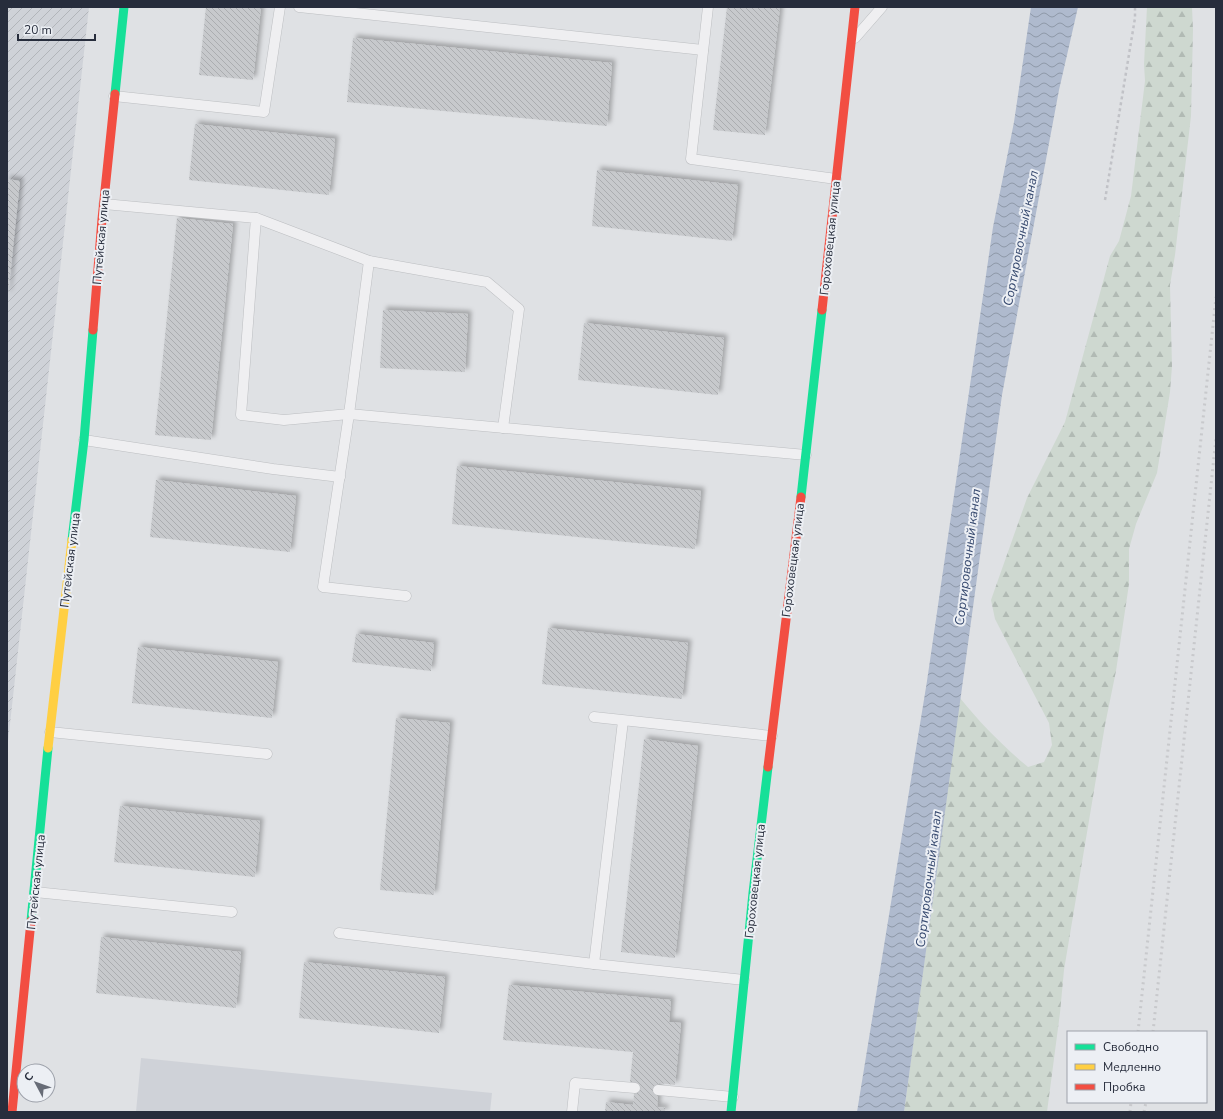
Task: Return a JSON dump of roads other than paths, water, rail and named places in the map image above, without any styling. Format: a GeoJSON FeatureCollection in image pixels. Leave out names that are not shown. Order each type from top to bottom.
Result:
{"type":"FeatureCollection","features":[{"type":"Feature","properties":{"kind":"street","name":"Путейская улица"},"geometry":{"type":"LineString","coordinates":[[12,1112],[50,732],[84,440],[104,204],[124,7]]}},
{"type":"Feature","properties":{"kind":"street","name":"Гороховецкая улица"},"geometry":{"type":"LineString","coordinates":[[731,1112],[753,893],[806,455],[852,42],[854,7]]}},
{"type":"Feature","properties":{"kind":"lane"},"geometry":{"type":"LineString","coordinates":[[114,96],[264,112],[280,7]]}},
{"type":"Feature","properties":{"kind":"lane"},"geometry":{"type":"LineString","coordinates":[[299,7],[703,50]]}},
{"type":"Feature","properties":{"kind":"lane"},"geometry":{"type":"LineString","coordinates":[[708,7],[691,159],[836,179]]}},
{"type":"Feature","properties":{"kind":"lane"},"geometry":{"type":"LineString","coordinates":[[852,42],[882,7]]}},
{"type":"Feature","properties":{"kind":"lane"},"geometry":{"type":"LineString","coordinates":[[104,204],[256,218],[369,261],[487,282],[519,309],[503,428]]}},
{"type":"Feature","properties":{"kind":"lane"},"geometry":{"type":"LineString","coordinates":[[256,218],[241,415],[284,420],[349,414],[806,455]]}},
{"type":"Feature","properties":{"kind":"lane"},"geometry":{"type":"LineString","coordinates":[[369,261],[349,414],[323,587],[406,596]]}},
{"type":"Feature","properties":{"kind":"lane"},"geometry":{"type":"LineString","coordinates":[[84,440],[273,469],[340,477]]}},
{"type":"Feature","properties":{"kind":"lane"},"geometry":{"type":"LineString","coordinates":[[594,717],[772,736]]}},
{"type":"Feature","properties":{"kind":"lane"},"geometry":{"type":"LineString","coordinates":[[594,964],[623,721]]}},
{"type":"Feature","properties":{"kind":"lane"},"geometry":{"type":"LineString","coordinates":[[50,732],[267,754]]}},
{"type":"Feature","properties":{"kind":"lane"},"geometry":{"type":"LineString","coordinates":[[34,892],[232,912]]}},
{"type":"Feature","properties":{"kind":"lane"},"geometry":{"type":"LineString","coordinates":[[340,932],[594,964],[744,980]]}},
{"type":"Feature","properties":{"kind":"lane"},"geometry":{"type":"LineString","coordinates":[[572,1112],[575,1083],[635,1088]]}},
{"type":"Feature","properties":{"kind":"lane"},"geometry":{"type":"LineString","coordinates":[[658,1090],[733,1097]]}},
{"type":"Feature","properties":{"kind":"water","name":"Сортировочный канал"},"geometry":{"type":"Polygon","coordinates":[[[1031,7],[1078,7],[1059,90],[1002,395],[904,1112],[857,1112],[927,681],[993,227],[1014,122],[1031,7]]]}},
{"type":"Feature","properties":{"kind":"railway"},"geometry":{"type":"LineString","coordinates":[[1138,1031],[1216,297]]}},
{"type":"Feature","properties":{"kind":"railway"},"geometry":{"type":"LineString","coordinates":[[1153,1031],[1216,438]]}},
{"type":"Feature","properties":{"kind":"railway"},"geometry":{"type":"LineString","coordinates":[[1130,1112],[1131,1103]]}},
{"type":"Feature","properties":{"kind":"railway"},"geometry":{"type":"LineString","coordinates":[[1144,1112],[1146,1103]]}}]}
